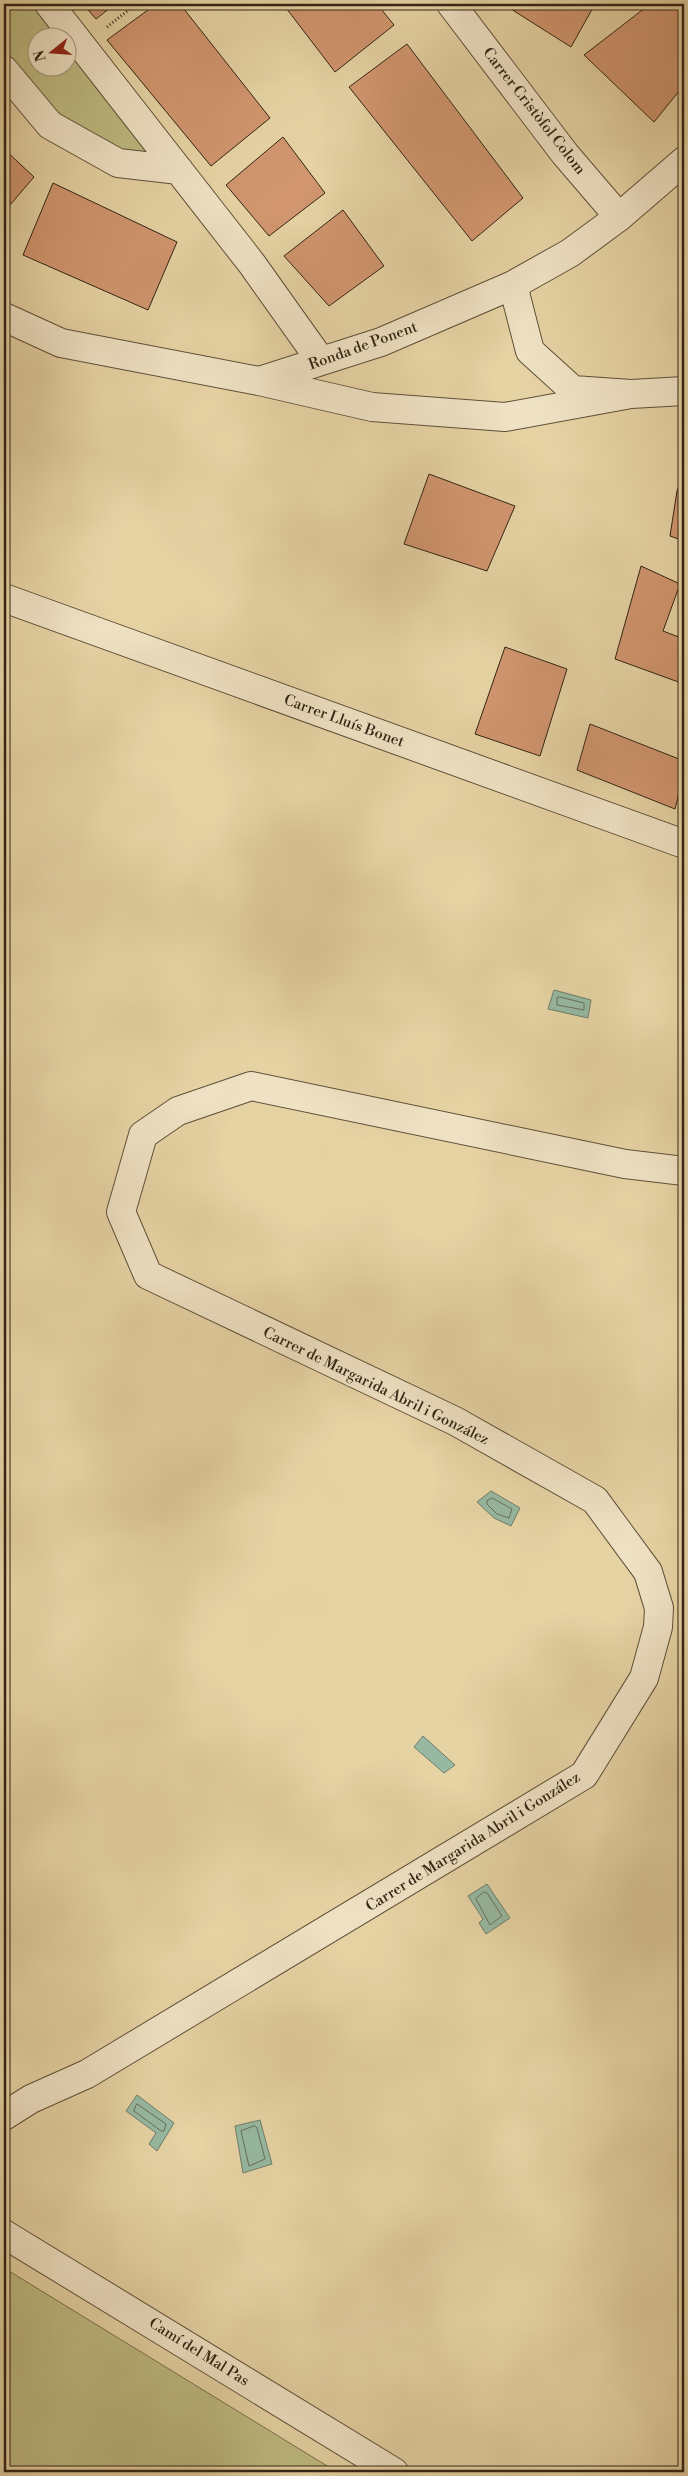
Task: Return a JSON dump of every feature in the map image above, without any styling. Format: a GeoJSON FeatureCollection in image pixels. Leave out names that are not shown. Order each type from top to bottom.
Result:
{"type":"FeatureCollection","features":[{"type":"Feature","properties":{"kind":"street"},"geometry":{"type":"LineString","coordinates":[[49,4],[252,264],[321,361]]}},
{"type":"Feature","properties":{"kind":"street","name":"Carrer Cristòfol Colom"},"geometry":{"type":"LineString","coordinates":[[451,4],[565,154],[618,217]]}},
{"type":"Feature","properties":{"kind":"street"},"geometry":{"type":"LineString","coordinates":[[4,70],[50,125],[118,163],[179,170]]}},
{"type":"Feature","properties":{"kind":"street","name":"Ronda de Ponent"},"geometry":{"type":"LineString","coordinates":[[4,317],[61,343],[259,381],[381,342],[513,285],[570,253],[618,217],[684,161]]}},
{"type":"Feature","properties":{"kind":"street"},"geometry":{"type":"LineString","coordinates":[[513,285],[530,351],[574,390],[631,394]]}},
{"type":"Feature","properties":{"kind":"street"},"geometry":{"type":"LineString","coordinates":[[259,381],[372,407],[505,417],[631,394],[684,391]]}},
{"type":"Feature","properties":{"kind":"street","name":"Carrer Lluís Bonet"},"geometry":{"type":"LineString","coordinates":[[4,598],[684,844]]}},
{"type":"Feature","properties":{"kind":"street","name":"Carrer de Margarida Abril i González"},"geometry":{"type":"LineString","coordinates":[[4,2116],[31,2099],[88,2074],[584,1775],[644,1678],[658,1627],[659,1608],[648,1572],[595,1500],[455,1420],[148,1275],[121,1212],[143,1135],[178,1111],[251,1086],[625,1164],[684,1172]]}},
{"type":"Feature","properties":{"kind":"street","name":"Camí del Mal Pas"},"geometry":{"type":"LineString","coordinates":[[4,2234],[394,2472]]}},
{"type":"Feature","properties":{"kind":"path"},"geometry":{"type":"LineString","coordinates":[[83,46],[136,4]]}},
{"type":"Feature","properties":{"kind":"shaded area"},"geometry":{"type":"Polygon","coordinates":[[[4,4],[44,4],[61,28],[28,28],[28,78],[78,78],[78,51],[163,168],[51,122],[4,65],[4,4]]]}},
{"type":"Feature","properties":{"kind":"shaded area"},"geometry":{"type":"Polygon","coordinates":[[[4,2268],[337,2472],[4,2472],[4,2268]]]}},
{"type":"Feature","properties":{"kind":"water"},"geometry":{"type":"Polygon","coordinates":[[[554,990],[591,1000],[588,1018],[548,1009],[554,990]]]}},
{"type":"Feature","properties":{"kind":"water"},"geometry":{"type":"Polygon","coordinates":[[[491,1491],[520,1508],[511,1526],[494,1518],[477,1502],[491,1491]]]}},
{"type":"Feature","properties":{"kind":"water"},"geometry":{"type":"Polygon","coordinates":[[[423,1736],[455,1765],[444,1773],[414,1747],[423,1736]]]}},
{"type":"Feature","properties":{"kind":"water"},"geometry":{"type":"Polygon","coordinates":[[[487,1884],[510,1918],[486,1934],[479,1923],[483,1919],[468,1896],[487,1884]]]}},
{"type":"Feature","properties":{"kind":"water"},"geometry":{"type":"Polygon","coordinates":[[[137,2095],[174,2123],[157,2151],[149,2144],[156,2133],[126,2111],[137,2095]]]}},
{"type":"Feature","properties":{"kind":"water"},"geometry":{"type":"Polygon","coordinates":[[[260,2120],[272,2164],[243,2173],[235,2126],[260,2120]]]}},
{"type":"Feature","properties":{"kind":"building"},"geometry":{"type":"Polygon","coordinates":[[[83,4],[115,4],[96,19],[83,4]]]}},
{"type":"Feature","properties":{"kind":"building"},"geometry":{"type":"Polygon","coordinates":[[[156,4],[180,4],[270,118],[211,166],[107,40],[156,4]]]}},
{"type":"Feature","properties":{"kind":"building"},"geometry":{"type":"Polygon","coordinates":[[[283,4],[377,4],[394,25],[335,72],[283,4]]]}},
{"type":"Feature","properties":{"kind":"building"},"geometry":{"type":"Polygon","coordinates":[[[513,4],[595,4],[571,47],[511,9],[513,4]]]}},
{"type":"Feature","properties":{"kind":"building"},"geometry":{"type":"Polygon","coordinates":[[[650,4],[684,4],[684,85],[654,122],[584,55],[650,4]]]}},
{"type":"Feature","properties":{"kind":"building"},"geometry":{"type":"Polygon","coordinates":[[[407,44],[523,198],[472,241],[349,87],[407,44]]]}},
{"type":"Feature","properties":{"kind":"building"},"geometry":{"type":"Polygon","coordinates":[[[283,137],[325,193],[269,236],[226,185],[283,137]]]}},
{"type":"Feature","properties":{"kind":"building"},"geometry":{"type":"Polygon","coordinates":[[[4,149],[34,177],[4,212],[4,149]]]}},
{"type":"Feature","properties":{"kind":"building"},"geometry":{"type":"Polygon","coordinates":[[[53,183],[177,242],[148,310],[23,255],[53,183]]]}},
{"type":"Feature","properties":{"kind":"building"},"geometry":{"type":"Polygon","coordinates":[[[343,210],[384,266],[329,306],[284,256],[343,210]]]}},
{"type":"Feature","properties":{"kind":"building"},"geometry":{"type":"Polygon","coordinates":[[[684,473],[684,541],[670,536],[677,491],[684,473]]]}},
{"type":"Feature","properties":{"kind":"building"},"geometry":{"type":"Polygon","coordinates":[[[429,474],[515,506],[487,571],[404,544],[429,474]]]}},
{"type":"Feature","properties":{"kind":"building"},"geometry":{"type":"Polygon","coordinates":[[[641,566],[680,584],[663,631],[684,639],[684,684],[615,659],[641,566]]]}},
{"type":"Feature","properties":{"kind":"building"},"geometry":{"type":"Polygon","coordinates":[[[505,647],[567,669],[540,756],[475,734],[505,647]]]}},
{"type":"Feature","properties":{"kind":"building"},"geometry":{"type":"Polygon","coordinates":[[[590,724],[684,761],[684,773],[675,809],[577,770],[590,724]]]}}]}
